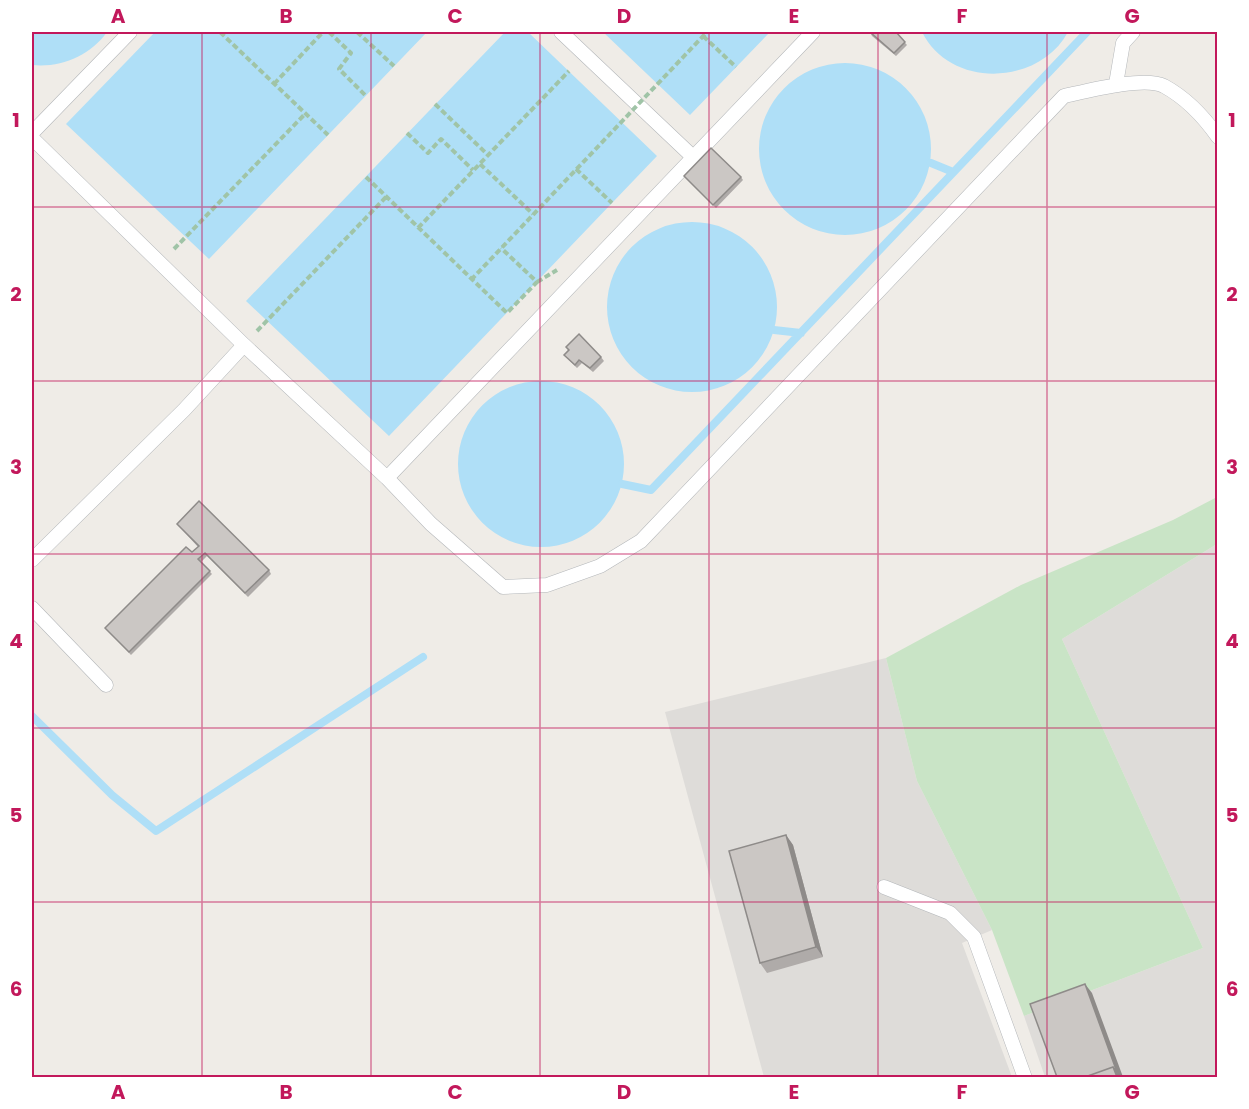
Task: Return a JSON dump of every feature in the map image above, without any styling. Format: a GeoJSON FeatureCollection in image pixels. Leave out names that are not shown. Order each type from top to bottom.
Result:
{"type":"FeatureCollection","features":[{"type":"Feature","properties":{"kind":"lane"},"geometry":{"type":"LineString","coordinates":[[32,133],[130,32]]}},
{"type":"Feature","properties":{"kind":"lane"},"geometry":{"type":"LineString","coordinates":[[561,32],[693,157]]}},
{"type":"Feature","properties":{"kind":"lane"},"geometry":{"type":"LineString","coordinates":[[387,478],[813,32]]}},
{"type":"Feature","properties":{"kind":"lane"},"geometry":{"type":"LineString","coordinates":[[1116,84],[1123,42],[1133,32]]}},
{"type":"Feature","properties":{"kind":"lane"},"geometry":{"type":"LineString","coordinates":[[32,138],[244,345],[387,478],[431,524],[503,587],[548,585],[600,566],[641,541],[1064,96],[1116,84],[1163,85],[1204,117],[1218,137]]}},
{"type":"Feature","properties":{"kind":"lane"},"geometry":{"type":"LineString","coordinates":[[32,560],[184,410],[244,345]]}},
{"type":"Feature","properties":{"kind":"lane"},"geometry":{"type":"LineString","coordinates":[[32,608],[106,685]]}},
{"type":"Feature","properties":{"kind":"lane"},"geometry":{"type":"LineString","coordinates":[[884,887],[950,913],[974,937],[1025,1077]]}},
{"type":"Feature","properties":{"kind":"path"},"geometry":{"type":"LineString","coordinates":[[221,32],[328,135]]}},
{"type":"Feature","properties":{"kind":"path"},"geometry":{"type":"LineString","coordinates":[[274,84],[323,32]]}},
{"type":"Feature","properties":{"kind":"path"},"geometry":{"type":"LineString","coordinates":[[330,32],[351,53],[339,69],[366,96]]}},
{"type":"Feature","properties":{"kind":"path"},"geometry":{"type":"LineString","coordinates":[[357,32],[394,66]]}},
{"type":"Feature","properties":{"kind":"path"},"geometry":{"type":"LineString","coordinates":[[471,279],[707,32]]}},
{"type":"Feature","properties":{"kind":"path"},"geometry":{"type":"LineString","coordinates":[[703,36],[736,67]]}},
{"type":"Feature","properties":{"kind":"path"},"geometry":{"type":"LineString","coordinates":[[418,228],[569,71]]}},
{"type":"Feature","properties":{"kind":"path"},"geometry":{"type":"LineString","coordinates":[[435,104],[488,155]]}},
{"type":"Feature","properties":{"kind":"path"},"geometry":{"type":"LineString","coordinates":[[185,237],[305,114]]}},
{"type":"Feature","properties":{"kind":"path"},"geometry":{"type":"LineString","coordinates":[[407,133],[428,153],[441,139],[473,171]]}},
{"type":"Feature","properties":{"kind":"path"},"geometry":{"type":"LineString","coordinates":[[480,164],[533,214]]}},
{"type":"Feature","properties":{"kind":"path"},"geometry":{"type":"LineString","coordinates":[[576,169],[612,203]]}},
{"type":"Feature","properties":{"kind":"path"},"geometry":{"type":"LineString","coordinates":[[366,177],[507,314],[537,282],[566,265]]}},
{"type":"Feature","properties":{"kind":"path"},"geometry":{"type":"LineString","coordinates":[[267,320],[386,197]]}},
{"type":"Feature","properties":{"kind":"path"},"geometry":{"type":"LineString","coordinates":[[501,248],[537,282]]}},
{"type":"Feature","properties":{"kind":"shaded area"},"geometry":{"type":"Polygon","coordinates":[[[1217,544],[1217,1077],[1045,1077],[1024,1016],[1203,948],[1062,639],[1217,544]]]}},
{"type":"Feature","properties":{"kind":"shaded area"},"geometry":{"type":"Polygon","coordinates":[[[886,658],[917,781],[992,930],[962,943],[1012,1077],[764,1077],[665,712],[886,658]]]}},
{"type":"Feature","properties":{"kind":"green space"},"geometry":{"type":"Polygon","coordinates":[[[1217,497],[1217,544],[1062,639],[1203,948],[1024,1016],[992,930],[917,781],[886,658],[1021,585],[1173,520],[1217,497]]]}},
{"type":"Feature","properties":{"kind":"water"},"geometry":{"type":"Polygon","coordinates":[[[32,32],[107,32],[92,48],[74,59],[54,64],[32,65],[32,32]]]}},
{"type":"Feature","properties":{"kind":"water"},"geometry":{"type":"Polygon","coordinates":[[[155,32],[427,32],[209,259],[66,124],[155,32]]]}},
{"type":"Feature","properties":{"kind":"water"},"geometry":{"type":"Polygon","coordinates":[[[505,32],[528,32],[657,156],[389,436],[246,301],[505,32]]]}},
{"type":"Feature","properties":{"kind":"water"},"geometry":{"type":"Polygon","coordinates":[[[603,32],[770,32],[690,115],[603,32]]]}},
{"type":"Feature","properties":{"kind":"water"},"geometry":{"type":"Polygon","coordinates":[[[922,32],[1068,32],[1055,50],[1037,63],[1016,71],[995,74],[973,71],[953,64],[935,51],[922,32]]]}},
{"type":"Feature","properties":{"kind":"water"},"geometry":{"type":"Polygon","coordinates":[[[845,63],[862,64],[878,69],[893,77],[906,88],[917,101],[925,116],[930,132],[930,166],[925,182],[917,197],[906,210],[893,221],[878,229],[862,234],[845,235],[828,234],[812,229],[797,221],[784,210],[773,197],[765,182],[760,166],[759,149],[760,132],[765,116],[773,101],[784,88],[797,77],[812,69],[828,64],[845,63]]]}},
{"type":"Feature","properties":{"kind":"water"},"geometry":{"type":"Polygon","coordinates":[[[692,222],[724,229],[739,236],[752,247],[763,260],[770,275],[777,307],[770,339],[763,354],[752,367],[739,378],[724,385],[692,392],[660,385],[645,378],[632,367],[621,354],[614,339],[607,307],[614,275],[621,260],[632,247],[645,236],[660,229],[692,222]]]}},
{"type":"Feature","properties":{"kind":"water"},"geometry":{"type":"Polygon","coordinates":[[[541,381],[557,382],[573,387],[600,405],[618,432],[623,448],[623,480],[618,496],[600,523],[573,541],[557,546],[541,547],[525,546],[509,541],[482,523],[464,496],[459,480],[458,464],[459,448],[464,432],[482,405],[509,387],[525,382],[541,381]]]}},
{"type":"Feature","properties":{"kind":"building"},"geometry":{"type":"Polygon","coordinates":[[[870,32],[896,32],[905,42],[894,53],[870,32]]]}},
{"type":"Feature","properties":{"kind":"building"},"geometry":{"type":"Polygon","coordinates":[[[711,148],[741,177],[713,205],[684,176],[711,148]]]}},
{"type":"Feature","properties":{"kind":"building"},"geometry":{"type":"Polygon","coordinates":[[[579,334],[601,357],[590,368],[579,360],[575,365],[564,355],[569,350],[566,347],[579,334]]]}},
{"type":"Feature","properties":{"kind":"building"},"geometry":{"type":"Polygon","coordinates":[[[199,501],[269,570],[245,593],[205,553],[198,559],[210,571],[129,652],[105,628],[186,547],[192,552],[199,546],[177,524],[199,501]]]}},
{"type":"Feature","properties":{"kind":"building"},"geometry":{"type":"Polygon","coordinates":[[[786,835],[816,947],[760,963],[729,851],[786,835]]]}},
{"type":"Feature","properties":{"kind":"building"},"geometry":{"type":"Polygon","coordinates":[[[1085,984],[1118,1075],[1113,1067],[1085,1077],[1057,1077],[1030,1004],[1085,984]]]}},
{"type":"Feature","properties":{"kind":"building"},"geometry":{"type":"Polygon","coordinates":[[[1113,1067],[1117,1077],[1085,1077],[1113,1067]]]}},
{"type":"Feature","properties":{"kind":"waterway"},"geometry":{"type":"LineString","coordinates":[[622,484],[651,490],[1087,32]]}},
{"type":"Feature","properties":{"kind":"waterway"},"geometry":{"type":"LineString","coordinates":[[931,163],[953,172]]}},
{"type":"Feature","properties":{"kind":"waterway"},"geometry":{"type":"LineString","coordinates":[[774,330],[801,333]]}},
{"type":"Feature","properties":{"kind":"waterway"},"geometry":{"type":"LineString","coordinates":[[32,716],[112,795],[156,831],[423,657]]}}]}
